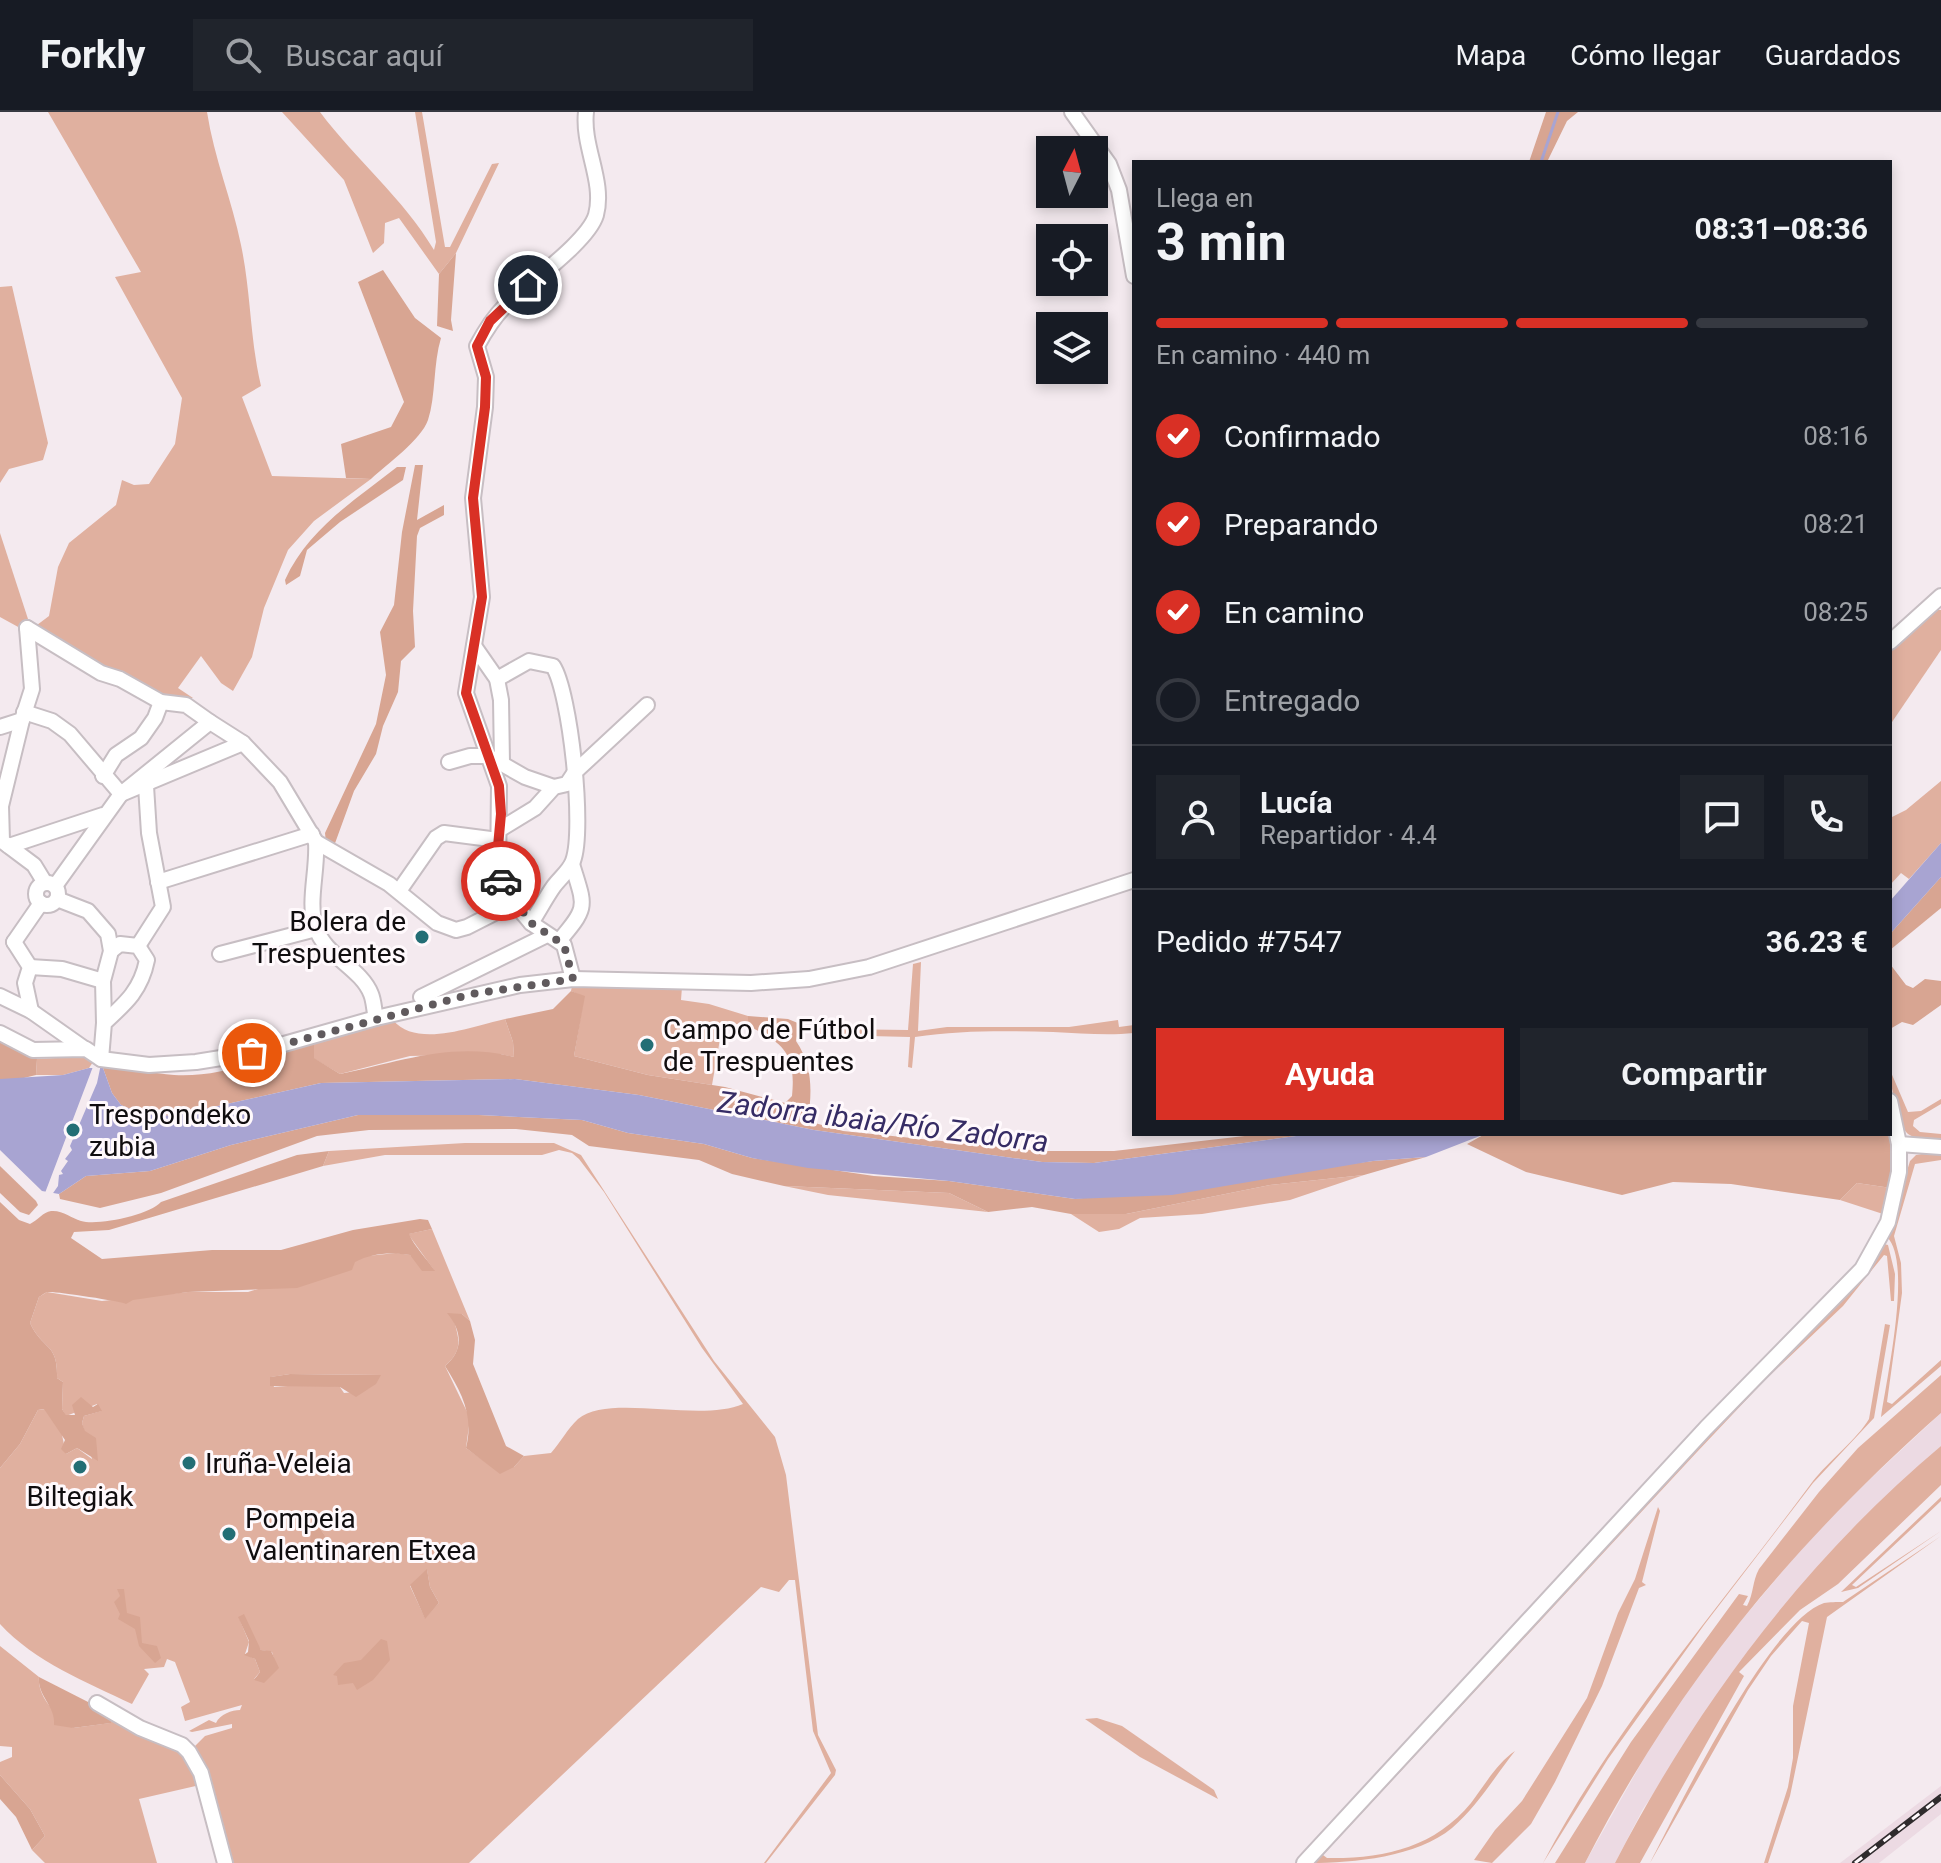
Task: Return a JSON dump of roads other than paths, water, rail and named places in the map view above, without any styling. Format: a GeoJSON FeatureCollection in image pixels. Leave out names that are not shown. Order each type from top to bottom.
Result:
{"type":"FeatureCollection","features":[{"type":"Feature","properties":{"kind":"street"},"geometry":{"type":"LineString","coordinates":[[495,759],[466,693],[482,597],[473,498],[486,377],[477,346],[490,321],[584,236],[596,216],[598,197],[594,169],[583,133],[586,112]]}},
{"type":"Feature","properties":{"kind":"street"},"geometry":{"type":"LineString","coordinates":[[1072,112],[1109,164],[1132,266]]}},
{"type":"Feature","properties":{"kind":"street"},"geometry":{"type":"LineString","coordinates":[[1892,640],[1941,596]]}},
{"type":"Feature","properties":{"kind":"street"},"geometry":{"type":"LineString","coordinates":[[101,1059],[103,981],[111,951],[108,934],[88,911],[52,889],[34,865],[4,842],[1,806],[32,689],[27,628],[101,673],[120,679],[161,702],[186,705],[243,743],[280,782],[314,838],[318,869],[312,896],[316,929],[334,955],[366,984],[376,1018]]}},
{"type":"Feature","properties":{"kind":"street"},"geometry":{"type":"LineString","coordinates":[[474,646],[497,679],[501,700],[495,759],[499,786],[496,868],[514,903],[531,923],[568,951],[573,979]]}},
{"type":"Feature","properties":{"kind":"street"},"geometry":{"type":"LineString","coordinates":[[497,679],[529,661],[553,666],[562,679],[575,772],[578,844],[572,864],[531,923]]}},
{"type":"Feature","properties":{"kind":"street"},"geometry":{"type":"LineString","coordinates":[[103,776],[116,755],[141,738],[155,718],[161,702]]}},
{"type":"Feature","properties":{"kind":"street"},"geometry":{"type":"LineString","coordinates":[[449,762],[470,756],[495,759],[525,777],[554,787],[567,784],[575,772],[647,705]]}},
{"type":"Feature","properties":{"kind":"street"},"geometry":{"type":"LineString","coordinates":[[0,727],[23,716],[52,721],[70,734],[121,794]]}},
{"type":"Feature","properties":{"kind":"street"},"geometry":{"type":"LineString","coordinates":[[103,981],[62,969],[30,967],[7,943],[41,903],[48,905],[52,889],[103,814],[121,794],[210,722]]}},
{"type":"Feature","properties":{"kind":"street"},"geometry":{"type":"LineString","coordinates":[[121,794],[243,743]]}},
{"type":"Feature","properties":{"kind":"street"},"geometry":{"type":"LineString","coordinates":[[138,946],[163,907],[149,833],[146,786]]}},
{"type":"Feature","properties":{"kind":"street"},"geometry":{"type":"LineString","coordinates":[[399,891],[436,838],[444,833],[498,835],[535,808],[554,787]]}},
{"type":"Feature","properties":{"kind":"street"},"geometry":{"type":"LineString","coordinates":[[4,842],[103,814]]}},
{"type":"Feature","properties":{"kind":"street"},"geometry":{"type":"LineString","coordinates":[[158,882],[314,838],[399,891],[437,923],[456,930],[514,903]]}},
{"type":"Feature","properties":{"kind":"street"},"geometry":{"type":"LineString","coordinates":[[421,997],[553,938],[580,916],[584,903],[572,864]]}},
{"type":"Feature","properties":{"kind":"street"},"geometry":{"type":"LineString","coordinates":[[0,996],[31,1011],[101,1059],[149,1065],[196,1062],[252,1053],[376,1018],[520,985],[573,979],[739,983],[809,979],[869,967],[1132,881]]}},
{"type":"Feature","properties":{"kind":"street"},"geometry":{"type":"LineString","coordinates":[[220,954],[316,929]]}},
{"type":"Feature","properties":{"kind":"street"},"geometry":{"type":"LineString","coordinates":[[111,951],[120,944],[138,946]]}},
{"type":"Feature","properties":{"kind":"street"},"geometry":{"type":"LineString","coordinates":[[104,1023],[133,998],[143,981],[147,960],[138,946]]}},
{"type":"Feature","properties":{"kind":"street"},"geometry":{"type":"LineString","coordinates":[[30,967],[25,983],[31,1011]]}},
{"type":"Feature","properties":{"kind":"street"},"geometry":{"type":"LineString","coordinates":[[0,1033],[33,1050],[86,1049]]}},
{"type":"Feature","properties":{"kind":"street"},"geometry":{"type":"LineString","coordinates":[[1304,1863],[1706,1428],[1862,1269],[1888,1222],[1899,1172],[1899,1144],[1892,1111]]}},
{"type":"Feature","properties":{"kind":"street"},"geometry":{"type":"LineString","coordinates":[[1899,1144],[1941,1147]]}},
{"type":"Feature","properties":{"kind":"street"},"geometry":{"type":"LineString","coordinates":[[97,1703],[140,1728],[182,1745],[189,1752],[201,1773],[225,1863]]}},
{"type":"Feature","properties":{"kind":"waterway"},"geometry":{"type":"LineString","coordinates":[[1542,160],[1558,112]]}},
{"type":"Feature","properties":{"kind":"railway"},"geometry":{"type":"LineString","coordinates":[[1855,1863],[1941,1797]]}},
{"type":"Feature","properties":{"kind":"place","name":"Bolera de Trespuentes"},"geometry":{"type":"Point","coordinates":[422,937]}},
{"type":"Feature","properties":{"kind":"place","name":"Campo de Fútbol de Trespuentes"},"geometry":{"type":"Point","coordinates":[647,1045]}},
{"type":"Feature","properties":{"kind":"place","name":"Trespondeko zubia"},"geometry":{"type":"Point","coordinates":[73,1130]}},
{"type":"Feature","properties":{"kind":"place","name":"Iruña-Veleia"},"geometry":{"type":"Point","coordinates":[189,1463]}},
{"type":"Feature","properties":{"kind":"place","name":"Biltegiak"},"geometry":{"type":"Point","coordinates":[80,1467]}},
{"type":"Feature","properties":{"kind":"place","name":"Pompeia Valentinaren Etxea"},"geometry":{"type":"Point","coordinates":[229,1534]}},
{"type":"Feature","properties":{"kind":"water label","name":"Zadorra ibaia/Río Zadorra"},"geometry":{"type":"Point","coordinates":[883,1122]}}]}
